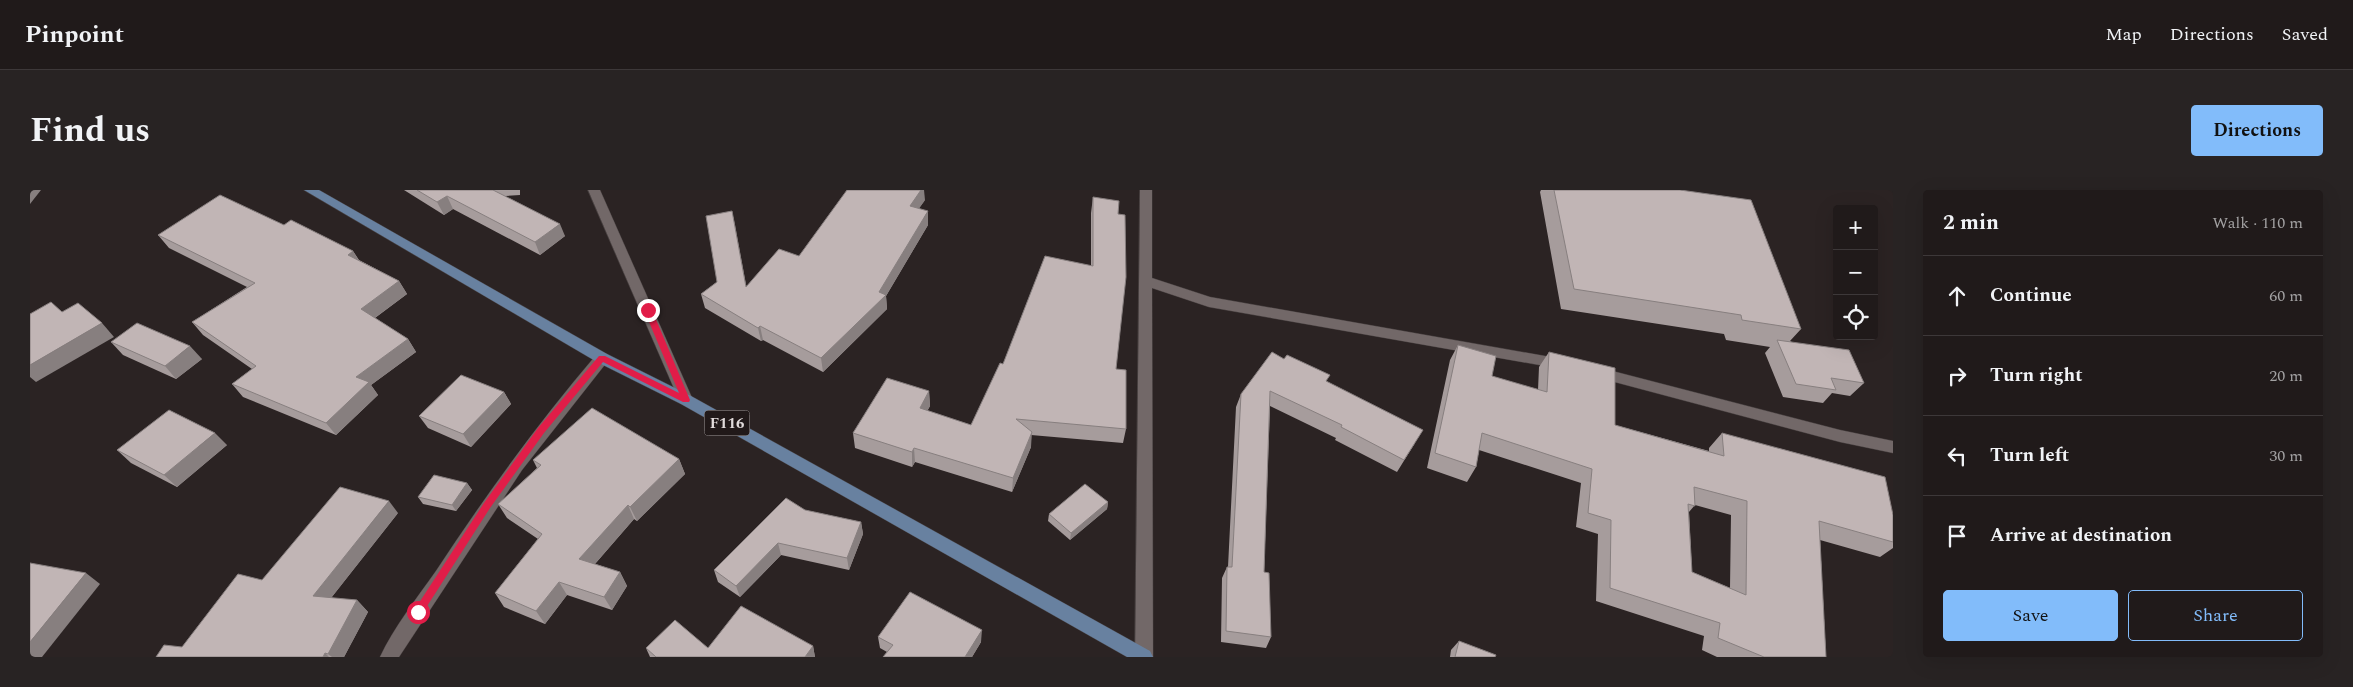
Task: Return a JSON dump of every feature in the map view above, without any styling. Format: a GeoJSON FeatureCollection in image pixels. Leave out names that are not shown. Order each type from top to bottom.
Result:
{"type":"FeatureCollection","features":[{"type":"Feature","properties":{"kind":"main road","name":"F116"},"geometry":{"type":"LineString","coordinates":[[310,190],[602,358],[686,400],[1144,657]]}},
{"type":"Feature","properties":{"kind":"street"},"geometry":{"type":"LineString","coordinates":[[1144,657],[1146,190]]}},
{"type":"Feature","properties":{"kind":"street"},"geometry":{"type":"LineString","coordinates":[[600,192],[686,400]]}},
{"type":"Feature","properties":{"kind":"street"},"geometry":{"type":"LineString","coordinates":[[1146,281],[1209,302],[1579,367],[1840,436],[1893,447]]}},
{"type":"Feature","properties":{"kind":"street"},"geometry":{"type":"LineString","coordinates":[[389,657],[487,506],[546,424],[602,358]]}},
{"type":"Feature","properties":{"kind":"building"},"geometry":{"type":"Polygon","coordinates":[[[417,190],[493,190],[560,224],[535,242],[447,196],[437,202],[417,190]]]}},
{"type":"Feature","properties":{"kind":"building"},"geometry":{"type":"Polygon","coordinates":[[[847,190],[921,190],[910,206],[928,211],[879,292],[886,295],[821,358],[760,326],[758,328],[701,294],[717,282],[706,216],[732,211],[746,287],[779,249],[799,256],[847,190]]]}},
{"type":"Feature","properties":{"kind":"building"},"geometry":{"type":"Polygon","coordinates":[[[1554,190],[1680,190],[1751,200],[1801,329],[1742,320],[1741,315],[1574,289],[1554,190]]]}},
{"type":"Feature","properties":{"kind":"building"},"geometry":{"type":"Polygon","coordinates":[[[220,195],[284,225],[291,220],[353,251],[348,255],[399,281],[361,309],[408,339],[356,377],[369,382],[326,423],[232,384],[256,366],[192,322],[255,283],[158,235],[220,195]]]}},
{"type":"Feature","properties":{"kind":"building"},"geometry":{"type":"Polygon","coordinates":[[[1093,197],[1119,201],[1118,214],[1125,215],[1126,277],[1116,369],[1126,370],[1126,429],[1016,419],[1032,432],[1013,478],[914,448],[912,452],[853,433],[887,378],[929,391],[920,408],[971,425],[1000,363],[1003,364],[1045,256],[1093,266],[1093,197]]]}},
{"type":"Feature","properties":{"kind":"building"},"geometry":{"type":"Polygon","coordinates":[[[51,302],[62,312],[78,303],[102,323],[30,365],[30,314],[51,302]]]}},
{"type":"Feature","properties":{"kind":"building"},"geometry":{"type":"Polygon","coordinates":[[[137,323],[190,346],[165,366],[111,342],[137,323]]]}},
{"type":"Feature","properties":{"kind":"building"},"geometry":{"type":"Polygon","coordinates":[[[1777,340],[1849,350],[1864,383],[1831,378],[1836,390],[1796,384],[1777,340]]]}},
{"type":"Feature","properties":{"kind":"building"},"geometry":{"type":"Polygon","coordinates":[[[1458,345],[1496,356],[1492,376],[1547,392],[1549,352],[1615,368],[1615,425],[1724,456],[1722,433],[1885,477],[1893,515],[1893,542],[1819,521],[1826,657],[1764,657],[1718,638],[1720,623],[1610,588],[1611,520],[1588,513],[1592,469],[1482,433],[1476,467],[1435,453],[1458,345]],[[1694,487],[1695,506],[1688,504],[1692,572],[1746,595],[1747,501],[1694,487]]]}},
{"type":"Feature","properties":{"kind":"building"},"geometry":{"type":"Polygon","coordinates":[[[1272,352],[1284,359],[1287,355],[1330,375],[1326,381],[1423,430],[1404,460],[1341,427],[1342,425],[1270,391],[1264,572],[1269,573],[1271,637],[1226,631],[1227,567],[1232,567],[1241,394],[1272,352]]]}},
{"type":"Feature","properties":{"kind":"building"},"geometry":{"type":"Polygon","coordinates":[[[461,375],[504,392],[463,434],[419,416],[461,375]]]}},
{"type":"Feature","properties":{"kind":"building"},"geometry":{"type":"Polygon","coordinates":[[[592,408],[679,459],[630,507],[628,505],[579,559],[620,572],[604,597],[559,582],[536,611],[495,593],[542,534],[498,504],[541,465],[533,460],[592,408]]]}},
{"type":"Feature","properties":{"kind":"building"},"geometry":{"type":"Polygon","coordinates":[[[169,410],[215,433],[164,475],[117,450],[169,410]]]}},
{"type":"Feature","properties":{"kind":"building"},"geometry":{"type":"Polygon","coordinates":[[[434,475],[467,483],[452,505],[418,497],[434,475]]]}},
{"type":"Feature","properties":{"kind":"building"},"geometry":{"type":"Polygon","coordinates":[[[1085,484],[1108,502],[1071,533],[1049,514],[1085,484]]]}},
{"type":"Feature","properties":{"kind":"building"},"geometry":{"type":"Polygon","coordinates":[[[340,487],[389,501],[313,596],[357,600],[328,654],[325,653],[323,657],[156,657],[164,645],[182,647],[238,574],[262,580],[340,487]]]}},
{"type":"Feature","properties":{"kind":"building"},"geometry":{"type":"Polygon","coordinates":[[[786,498],[805,510],[861,522],[847,558],[778,543],[736,586],[714,570],[786,498]]]}},
{"type":"Feature","properties":{"kind":"building"},"geometry":{"type":"Polygon","coordinates":[[[30,563],[86,573],[30,642],[30,563]]]}},
{"type":"Feature","properties":{"kind":"building"},"geometry":{"type":"Polygon","coordinates":[[[910,592],[982,630],[965,657],[883,657],[893,645],[878,637],[910,592]]]}},
{"type":"Feature","properties":{"kind":"building"},"geometry":{"type":"Polygon","coordinates":[[[741,606],[813,646],[805,657],[656,657],[646,648],[675,620],[708,648],[741,606]]]}},
{"type":"Feature","properties":{"kind":"building"},"geometry":{"type":"Polygon","coordinates":[[[1459,641],[1496,655],[1495,657],[1455,657],[1459,641]]]}},
{"type":"Feature","properties":{"kind":"route"},"geometry":{"type":"LineString","coordinates":[[418,612],[487,506],[541,431],[566,398],[602,358],[686,400],[648,310]]}}]}
